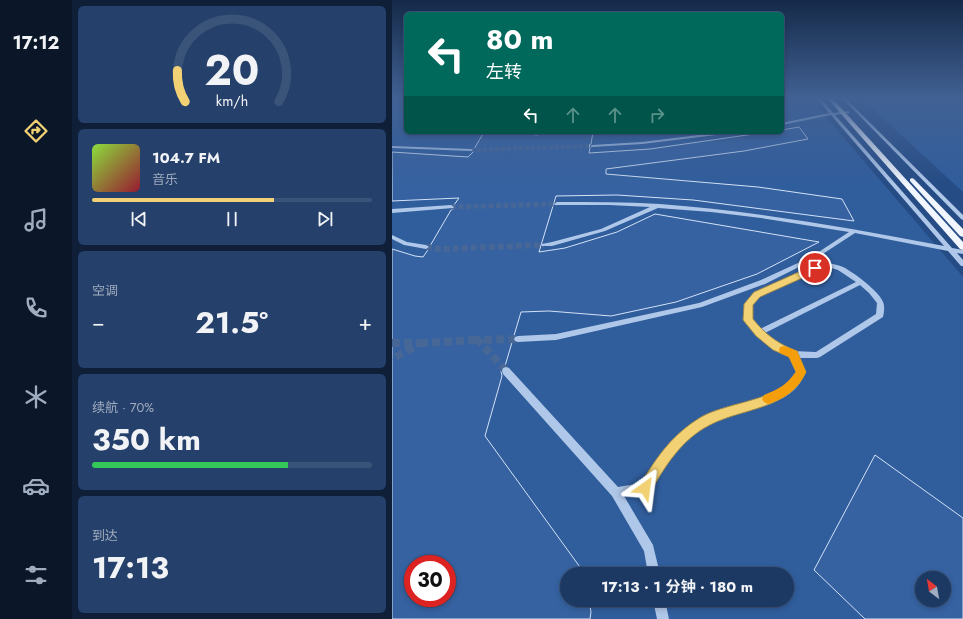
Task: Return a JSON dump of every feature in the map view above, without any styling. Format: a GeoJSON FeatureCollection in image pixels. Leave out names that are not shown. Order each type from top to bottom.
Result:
{"type":"FeatureCollection","features":[{"type":"Feature","properties":{"kind":"main road"},"geometry":{"type":"LineString","coordinates":[[858,127],[963,247]]}},
{"type":"Feature","properties":{"kind":"main road"},"geometry":{"type":"LineString","coordinates":[[859,127],[963,234]]}},
{"type":"Feature","properties":{"kind":"street"},"geometry":{"type":"LineString","coordinates":[[842,127],[963,264]]}},
{"type":"Feature","properties":{"kind":"street"},"geometry":{"type":"LineString","coordinates":[[872,127],[963,218]]}},
{"type":"Feature","properties":{"kind":"street"},"geometry":{"type":"LineString","coordinates":[[592,146],[642,143],[716,134]]}},
{"type":"Feature","properties":{"kind":"street"},"geometry":{"type":"LineString","coordinates":[[392,147],[471,150]]}},
{"type":"Feature","properties":{"kind":"street"},"geometry":{"type":"LineString","coordinates":[[558,204],[660,205],[754,214],[854,230],[963,252]]}},
{"type":"Feature","properties":{"kind":"street"},"geometry":{"type":"LineString","coordinates":[[544,245],[603,230],[660,205]]}},
{"type":"Feature","properties":{"kind":"street"},"geometry":{"type":"LineString","coordinates":[[392,211],[451,208]]}},
{"type":"Feature","properties":{"kind":"street"},"geometry":{"type":"LineString","coordinates":[[518,338],[556,338],[700,305],[763,282],[813,258],[854,230]]}},
{"type":"Feature","properties":{"kind":"street"},"geometry":{"type":"LineString","coordinates":[[392,237],[406,244],[426,247]]}},
{"type":"Feature","properties":{"kind":"street"},"geometry":{"type":"LineString","coordinates":[[813,258],[815,268]]}},
{"type":"Feature","properties":{"kind":"street"},"geometry":{"type":"LineString","coordinates":[[828,265],[840,268],[861,282],[880,302],[880,315],[817,355],[793,354],[776,347],[759,333],[748,320],[749,304],[757,295],[815,268],[828,265]]}},
{"type":"Feature","properties":{"kind":"street"},"geometry":{"type":"LineString","coordinates":[[763,282],[767,290]]}},
{"type":"Feature","properties":{"kind":"street"},"geometry":{"type":"LineString","coordinates":[[759,333],[861,282]]}},
{"type":"Feature","properties":{"kind":"street"},"geometry":{"type":"LineString","coordinates":[[616,492],[645,488],[661,461],[681,438],[706,420],[777,396],[792,386],[801,372],[793,354]]}},
{"type":"Feature","properties":{"kind":"street"},"geometry":{"type":"LineString","coordinates":[[506,371],[616,492],[649,549],[653,567]]}},
{"type":"Feature","properties":{"kind":"street"},"geometry":{"type":"LineString","coordinates":[[660,607],[663,619]]}},
{"type":"Feature","properties":{"kind":"shaded area"},"geometry":{"type":"Polygon","coordinates":[[[392,127],[404,127],[404,134],[784,134],[784,127],[835,127],[963,277],[963,619],[392,619],[392,127]]]}},
{"type":"Feature","properties":{"kind":"shaded area"},"geometry":{"type":"Polygon","coordinates":[[[892,127],[963,127],[963,192],[892,127]]]}},
{"type":"Feature","properties":{"kind":"building"},"geometry":{"type":"Polygon","coordinates":[[[799,127],[808,139],[744,151],[606,169],[606,174],[758,187],[842,199],[854,221],[693,200],[617,195],[556,196],[539,252],[565,248],[617,232],[655,214],[819,242],[757,274],[676,302],[611,316],[549,311],[521,312],[505,366],[501,371],[502,376],[485,436],[580,567],[560,567],[560,607],[590,607],[590,619],[392,619],[392,249],[423,257],[451,210],[455,208],[454,205],[459,198],[392,201],[392,152],[468,157],[474,151],[483,134],[593,134],[591,144],[589,145],[589,153],[650,149],[754,134],[784,134],[784,130],[799,127]]]}},
{"type":"Feature","properties":{"kind":"building"},"geometry":{"type":"Polygon","coordinates":[[[875,455],[963,518],[963,619],[865,619],[814,570],[875,455]]]}},
{"type":"Feature","properties":{"kind":"tunnel"},"geometry":{"type":"LineString","coordinates":[[471,150],[592,146]]}},
{"type":"Feature","properties":{"kind":"tunnel"},"geometry":{"type":"LineString","coordinates":[[451,207],[557,204]]}},
{"type":"Feature","properties":{"kind":"tunnel"},"geometry":{"type":"LineString","coordinates":[[426,247],[441,249],[544,245]]}},
{"type":"Feature","properties":{"kind":"tunnel"},"geometry":{"type":"LineString","coordinates":[[478,340],[518,339]]}},
{"type":"Feature","properties":{"kind":"tunnel"},"geometry":{"type":"LineString","coordinates":[[420,343],[478,340]]}},
{"type":"Feature","properties":{"kind":"tunnel"},"geometry":{"type":"LineString","coordinates":[[478,340],[506,371]]}},
{"type":"Feature","properties":{"kind":"tunnel"},"geometry":{"type":"LineString","coordinates":[[392,343],[420,343]]}},
{"type":"Feature","properties":{"kind":"tunnel"},"geometry":{"type":"LineString","coordinates":[[392,359],[420,343]]}},
{"type":"Feature","properties":{"kind":"slow traffic"},"geometry":{"type":"LineString","coordinates":[[768,399],[777,396],[792,386],[801,372],[793,354],[784,350]]}},
{"type":"Feature","properties":{"kind":"route"},"geometry":{"type":"LineString","coordinates":[[645,488],[661,461],[681,438],[706,420],[777,396],[792,386],[801,372],[793,354],[776,347],[759,333],[748,320],[749,304],[757,295],[815,268]]}}]}
